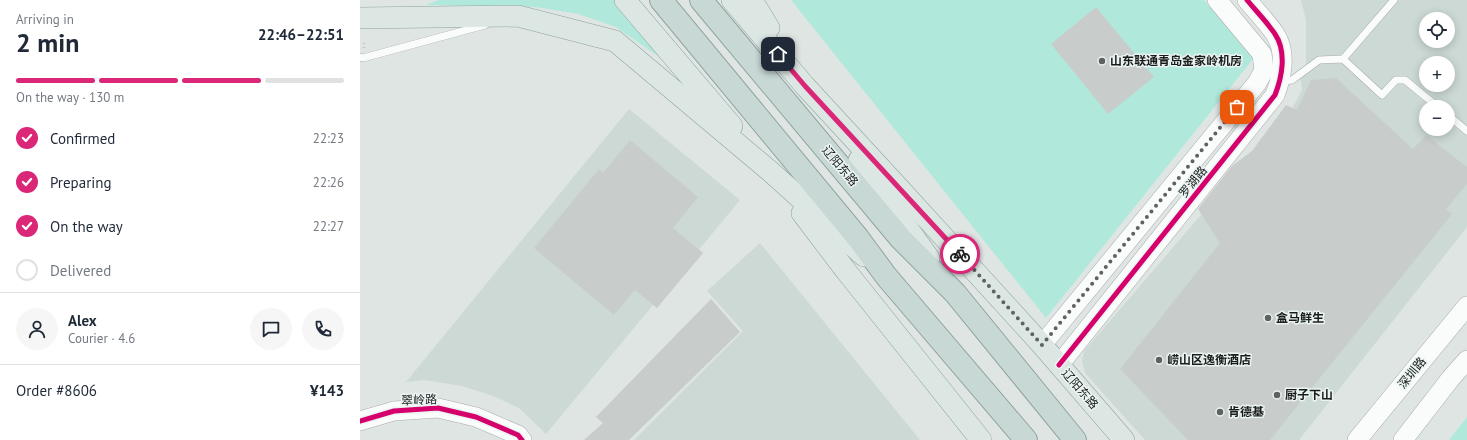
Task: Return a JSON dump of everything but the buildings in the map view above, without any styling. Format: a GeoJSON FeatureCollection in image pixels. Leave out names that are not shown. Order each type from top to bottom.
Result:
{"type":"FeatureCollection","features":[{"type":"Feature","properties":{"kind":"highway"},"geometry":{"type":"LineString","coordinates":[[661,0],[858,238],[886,276],[1026,440]]}},
{"type":"Feature","properties":{"kind":"highway","name":"辽阳东路"},"geometry":{"type":"LineString","coordinates":[[701,0],[901,239],[955,293],[1075,440]]}},
{"type":"Feature","properties":{"kind":"main road"},"geometry":{"type":"LineString","coordinates":[[625,0],[770,172],[846,271],[981,440]]}},
{"type":"Feature","properties":{"kind":"main road","name":"辽阳东路"},"geometry":{"type":"LineString","coordinates":[[732,0],[805,86],[1042,345],[1124,440]]}},
{"type":"Feature","properties":{"kind":"main road"},"geometry":{"type":"LineString","coordinates":[[752,0],[805,86],[955,293]]}},
{"type":"Feature","properties":{"kind":"main road"},"geometry":{"type":"LineString","coordinates":[[360,18],[518,16],[615,41],[770,172],[886,276]]}},
{"type":"Feature","properties":{"kind":"street"},"geometry":{"type":"LineString","coordinates":[[1042,345],[1257,83],[1264,70],[1262,54],[1217,0]]}},
{"type":"Feature","properties":{"kind":"street","name":"罗湖路"},"geometry":{"type":"LineString","coordinates":[[1059,365],[1275,95],[1282,71],[1282,51],[1276,35],[1247,0]]}},
{"type":"Feature","properties":{"kind":"street","name":"深圳路"},"geometry":{"type":"LineString","coordinates":[[1357,440],[1467,306]]}},
{"type":"Feature","properties":{"kind":"street"},"geometry":{"type":"LineString","coordinates":[[1403,440],[1467,360]]}},
{"type":"Feature","properties":{"kind":"street","name":"翠岭路"},"geometry":{"type":"LineString","coordinates":[[360,421],[394,411],[438,408],[476,417],[518,435],[522,440]]}},
{"type":"Feature","properties":{"kind":"lane"},"geometry":{"type":"LineString","coordinates":[[1343,60],[1394,0]]}},
{"type":"Feature","properties":{"kind":"lane"},"geometry":{"type":"LineString","coordinates":[[360,57],[364,58],[518,16]]}},
{"type":"Feature","properties":{"kind":"lane"},"geometry":{"type":"LineString","coordinates":[[1280,82],[1292,80],[1319,60],[1343,60],[1382,95],[1396,80],[1405,80],[1429,100]]}},
{"type":"Feature","properties":{"kind":"lane"},"geometry":{"type":"LineString","coordinates":[[1455,121],[1467,131]]}},
{"type":"Feature","properties":{"kind":"shaded area"},"geometry":{"type":"Polygon","coordinates":[[[1301,0],[1467,0],[1467,227],[1299,440],[1145,440],[1085,373],[1082,361],[1084,351],[1292,109],[1302,90],[1299,70],[1306,69],[1306,20],[1301,0]]]}},
{"type":"Feature","properties":{"kind":"shaded area"},"geometry":{"type":"Polygon","coordinates":[[[629,109],[740,200],[546,434],[519,408],[493,396],[462,386],[424,380],[406,382],[629,109]]]}},
{"type":"Feature","properties":{"kind":"shaded area"},"geometry":{"type":"Polygon","coordinates":[[[760,243],[920,440],[634,440],[743,331],[707,291],[760,243]]]}},
{"type":"Feature","properties":{"kind":"green space"},"geometry":{"type":"Polygon","coordinates":[[[439,0],[615,0],[668,63],[616,27],[578,14],[535,7],[426,5],[439,0]]]}},
{"type":"Feature","properties":{"kind":"green space"},"geometry":{"type":"Polygon","coordinates":[[[791,0],[1204,0],[1253,59],[1046,318],[791,0]]]}},
{"type":"Feature","properties":{"kind":"green space"},"geometry":{"type":"Polygon","coordinates":[[[1467,417],[1467,440],[1449,440],[1467,417]]]}},
{"type":"Feature","properties":{"kind":"cycle path"},"geometry":{"type":"LineString","coordinates":[[1059,365],[1275,95],[1280,80],[1282,64],[1279,41],[1265,21],[1247,0]]}},
{"type":"Feature","properties":{"kind":"cycle path"},"geometry":{"type":"LineString","coordinates":[[360,421],[394,411],[438,408],[476,417],[518,435],[522,440]]}},
{"type":"Feature","properties":{"kind":"way so far"},"geometry":{"type":"LineString","coordinates":[[960,254],[1042,345],[1237,107]]}},
{"type":"Feature","properties":{"kind":"place","name":"山东联通青岛金家岭机房"},"geometry":{"type":"Point","coordinates":[1102,61]}},
{"type":"Feature","properties":{"kind":"place","name":"盒马鲜生"},"geometry":{"type":"Point","coordinates":[1268,318]}},
{"type":"Feature","properties":{"kind":"place","name":"崂山区逸衡酒店"},"geometry":{"type":"Point","coordinates":[1159,360]}},
{"type":"Feature","properties":{"kind":"place","name":"厨子下山"},"geometry":{"type":"Point","coordinates":[1277,395]}},
{"type":"Feature","properties":{"kind":"place","name":"肯德基"},"geometry":{"type":"Point","coordinates":[1220,412]}},
{"type":"Feature","properties":{"kind":"route"},"geometry":{"type":"LineString","coordinates":[[778,54],[805,86],[960,254]]}}]}
